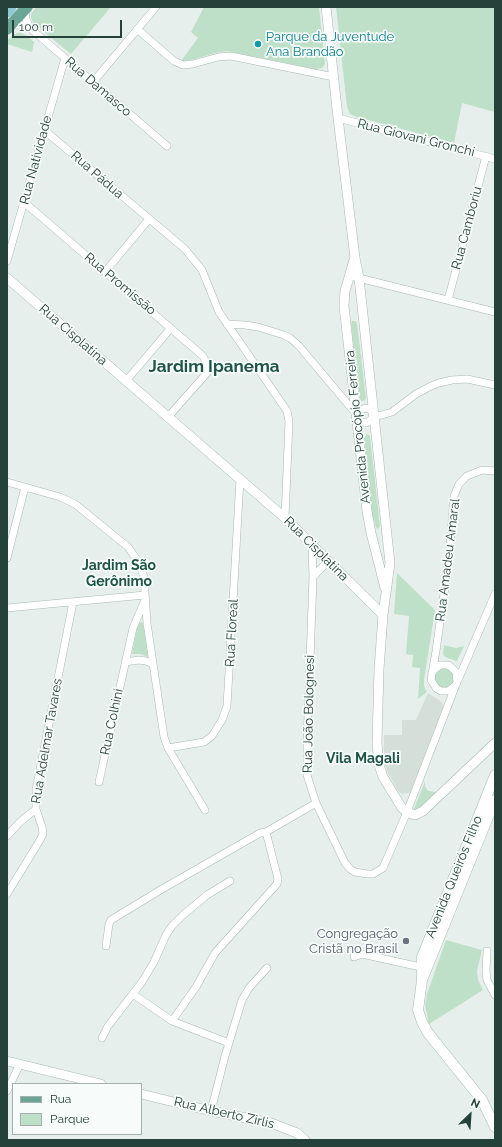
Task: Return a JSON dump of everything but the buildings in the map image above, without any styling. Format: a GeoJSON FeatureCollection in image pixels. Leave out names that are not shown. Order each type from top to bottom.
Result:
{"type":"FeatureCollection","features":[{"type":"Feature","properties":{"kind":"main road"},"geometry":{"type":"LineString","coordinates":[[9,27],[26,8]]}},
{"type":"Feature","properties":{"kind":"main road","name":"Avenida Queirós Filho"},"geometry":{"type":"LineString","coordinates":[[454,889],[495,775]]}},
{"type":"Feature","properties":{"kind":"main road","name":"Avenida Queirós Filho"},"geometry":{"type":"LineString","coordinates":[[495,800],[422,956],[424,968],[418,1010],[422,1022],[434,1040],[482,1100],[495,1127]]}},
{"type":"Feature","properties":{"kind":"street"},"geometry":{"type":"LineString","coordinates":[[93,82],[156,7]]}},
{"type":"Feature","properties":{"kind":"street","name":"Avenida Procópio Ferreira"},"geometry":{"type":"LineString","coordinates":[[326,7],[355,258],[354,277],[373,416],[390,563],[383,615]]}},
{"type":"Feature","properties":{"kind":"street"},"geometry":{"type":"LineString","coordinates":[[26,8],[26,19],[30,28]]}},
{"type":"Feature","properties":{"kind":"street","name":"Rua Damasco"},"geometry":{"type":"LineString","coordinates":[[9,27],[23,25],[30,28],[167,146]]}},
{"type":"Feature","properties":{"kind":"street"},"geometry":{"type":"LineString","coordinates":[[138,29],[174,61],[183,65],[193,64],[218,56],[232,56],[334,77]]}},
{"type":"Feature","properties":{"kind":"street","name":"Rua Natividade"},"geometry":{"type":"LineString","coordinates":[[7,261],[65,58]]}},
{"type":"Feature","properties":{"kind":"street","name":"Rua Giovani Gronchi"},"geometry":{"type":"LineString","coordinates":[[338,118],[495,159]]}},
{"type":"Feature","properties":{"kind":"street","name":"Rua Pádua"},"geometry":{"type":"LineString","coordinates":[[44,130],[185,249],[205,275],[219,312],[287,411],[289,421],[285,518]]}},
{"type":"Feature","properties":{"kind":"street","name":"Rua Camboriu"},"geometry":{"type":"LineString","coordinates":[[448,300],[486,156]]}},
{"type":"Feature","properties":{"kind":"street","name":"Rua Promissão"},"geometry":{"type":"LineString","coordinates":[[24,203],[203,356],[208,370],[205,376],[168,417]]}},
{"type":"Feature","properties":{"kind":"street"},"geometry":{"type":"LineString","coordinates":[[105,272],[149,219]]}},
{"type":"Feature","properties":{"kind":"street"},"geometry":{"type":"LineString","coordinates":[[354,277],[495,312]]}},
{"type":"Feature","properties":{"kind":"street","name":"Avenida Procópio Ferreira"},"geometry":{"type":"LineString","coordinates":[[354,277],[345,291],[344,306],[367,511],[386,594]]}},
{"type":"Feature","properties":{"kind":"street","name":"Rua Cisplatina"},"geometry":{"type":"LineString","coordinates":[[7,278],[285,518],[383,615]]}},
{"type":"Feature","properties":{"kind":"street"},"geometry":{"type":"LineString","coordinates":[[227,324],[258,326],[290,338],[299,346],[360,420],[366,423],[372,419],[373,416],[392,412],[416,394],[439,383],[467,379],[495,385]]}},
{"type":"Feature","properties":{"kind":"street"},"geometry":{"type":"LineString","coordinates":[[126,381],[171,328]]}},
{"type":"Feature","properties":{"kind":"street"},"geometry":{"type":"LineString","coordinates":[[357,415],[360,410],[366,408],[371,410],[373,416]]}},
{"type":"Feature","properties":{"kind":"street","name":"Rua Amadeu Amaral"},"geometry":{"type":"LineString","coordinates":[[432,673],[449,558],[454,496],[459,484],[467,476],[482,470],[495,471]]}},
{"type":"Feature","properties":{"kind":"street","name":"Rua Floreal"},"geometry":{"type":"LineString","coordinates":[[168,748],[204,742],[212,736],[222,720],[227,706],[240,479]]}},
{"type":"Feature","properties":{"kind":"street"},"geometry":{"type":"LineString","coordinates":[[7,482],[60,497],[75,504],[128,547],[135,557],[143,571],[145,598],[162,730],[168,748],[205,810]]}},
{"type":"Feature","properties":{"kind":"street"},"geometry":{"type":"LineString","coordinates":[[7,558],[25,487]]}},
{"type":"Feature","properties":{"kind":"street","name":"Rua João Bolognesi"},"geometry":{"type":"LineString","coordinates":[[312,546],[313,577],[306,766],[309,784],[316,803],[345,863],[355,872],[367,874],[379,871],[386,864],[456,683],[495,594]]}},
{"type":"Feature","properties":{"kind":"street"},"geometry":{"type":"LineString","coordinates":[[313,577],[328,561]]}},
{"type":"Feature","properties":{"kind":"street"},"geometry":{"type":"LineString","coordinates":[[7,608],[73,602],[145,598]]}},
{"type":"Feature","properties":{"kind":"street","name":"Rua Colhini"},"geometry":{"type":"LineString","coordinates":[[99,782],[133,628],[145,598]]}},
{"type":"Feature","properties":{"kind":"street","name":"Rua Adelmar Tavares"},"geometry":{"type":"LineString","coordinates":[[7,894],[43,834],[36,810],[36,790],[73,602]]}},
{"type":"Feature","properties":{"kind":"street"},"geometry":{"type":"LineString","coordinates":[[383,615],[379,674],[378,760],[383,777],[402,808],[407,812],[415,814],[423,811],[494,745]]}},
{"type":"Feature","properties":{"kind":"street"},"geometry":{"type":"LineString","coordinates":[[436,653],[444,665]]}},
{"type":"Feature","properties":{"kind":"street"},"geometry":{"type":"LineString","coordinates":[[126,662],[139,660],[153,664]]}},
{"type":"Feature","properties":{"kind":"street"},"geometry":{"type":"LineString","coordinates":[[448,704],[442,691],[433,686],[431,680],[432,673],[437,667],[444,665],[458,670],[464,667]]}},
{"type":"Feature","properties":{"kind":"street"},"geometry":{"type":"LineString","coordinates":[[442,691],[448,691],[456,683],[457,675],[454,669]]}},
{"type":"Feature","properties":{"kind":"street"},"geometry":{"type":"LineString","coordinates":[[106,946],[109,924],[111,920],[260,833],[266,832],[285,822],[316,803]]}},
{"type":"Feature","properties":{"kind":"street"},"geometry":{"type":"LineString","coordinates":[[7,836],[20,822],[36,810]]}},
{"type":"Feature","properties":{"kind":"street"},"geometry":{"type":"LineString","coordinates":[[172,1021],[196,987],[215,953],[277,884],[278,879],[266,832]]}},
{"type":"Feature","properties":{"kind":"street"},"geometry":{"type":"LineString","coordinates":[[102,1038],[108,1026],[133,994],[154,962],[166,935],[172,926],[207,895],[230,881]]}},
{"type":"Feature","properties":{"kind":"street"},"geometry":{"type":"LineString","coordinates":[[487,952],[487,980],[495,995]]}},
{"type":"Feature","properties":{"kind":"street"},"geometry":{"type":"LineString","coordinates":[[354,957],[362,954],[424,968]]}},
{"type":"Feature","properties":{"kind":"street"},"geometry":{"type":"LineString","coordinates":[[211,1111],[242,1000],[249,988],[267,968]]}},
{"type":"Feature","properties":{"kind":"street"},"geometry":{"type":"LineString","coordinates":[[133,994],[172,1021],[229,1043]]}},
{"type":"Feature","properties":{"kind":"street"},"geometry":{"type":"LineString","coordinates":[[7,1061],[97,1083]]}},
{"type":"Feature","properties":{"kind":"street"},"geometry":{"type":"LineString","coordinates":[[7,1091],[20,1064]]}},
{"type":"Feature","properties":{"kind":"street","name":"Rua Alberto Zirlis"},"geometry":{"type":"LineString","coordinates":[[142,1094],[211,1111],[270,1123],[297,1133],[305,1140]]}},
{"type":"Feature","properties":{"kind":"shaded area"},"geometry":{"type":"Polygon","coordinates":[[[428,693],[442,702],[443,707],[411,790],[409,793],[402,794],[398,791],[384,763],[384,735],[402,735],[402,720],[416,720],[428,693]]]}},
{"type":"Feature","properties":{"kind":"green space"},"geometry":{"type":"Polygon","coordinates":[[[36,7],[111,7],[71,54],[34,24],[31,14],[36,7]]]}},
{"type":"Feature","properties":{"kind":"green space","name":"Parque da Juventude Ana Brandão"},"geometry":{"type":"Polygon","coordinates":[[[204,7],[319,7],[325,64],[322,68],[315,69],[227,51],[188,61],[181,61],[198,38],[191,32],[204,7]]]}},
{"type":"Feature","properties":{"kind":"green space"},"geometry":{"type":"Polygon","coordinates":[[[336,7],[495,7],[495,112],[462,103],[454,143],[350,114],[347,107],[336,7]]]}},
{"type":"Feature","properties":{"kind":"green space"},"geometry":{"type":"Polygon","coordinates":[[[20,32],[34,42],[32,52],[7,44],[7,41],[13,35],[20,32]]]}},
{"type":"Feature","properties":{"kind":"green space"},"geometry":{"type":"Polygon","coordinates":[[[352,321],[357,323],[366,398],[364,401],[361,401],[360,399],[351,324],[352,321]]]}},
{"type":"Feature","properties":{"kind":"green space"},"geometry":{"type":"Polygon","coordinates":[[[367,434],[370,436],[380,526],[378,529],[371,511],[364,437],[367,434]]]}},
{"type":"Feature","properties":{"kind":"green space"},"geometry":{"type":"Polygon","coordinates":[[[397,573],[435,610],[424,680],[424,686],[427,692],[418,699],[420,668],[412,667],[413,655],[406,654],[409,616],[394,614],[397,573]]]}},
{"type":"Feature","properties":{"kind":"green space"},"geometry":{"type":"Polygon","coordinates":[[[142,622],[148,657],[141,654],[132,654],[138,623],[142,622]]]}},
{"type":"Feature","properties":{"kind":"green space"},"geometry":{"type":"Polygon","coordinates":[[[444,645],[456,648],[464,646],[457,661],[445,657],[443,654],[444,645]]]}},
{"type":"Feature","properties":{"kind":"green space"},"geometry":{"type":"Polygon","coordinates":[[[444,668],[451,671],[454,678],[451,685],[444,688],[437,685],[434,678],[437,671],[444,668]]]}},
{"type":"Feature","properties":{"kind":"green space"},"geometry":{"type":"Polygon","coordinates":[[[425,781],[425,786],[428,791],[436,792],[418,809],[414,809],[425,781]]]}},
{"type":"Feature","properties":{"kind":"green space"},"geometry":{"type":"Polygon","coordinates":[[[446,940],[482,950],[477,971],[478,980],[483,990],[429,1024],[425,1005],[427,994],[446,940]]]}},
{"type":"Feature","properties":{"kind":"waterway"},"geometry":{"type":"LineString","coordinates":[[7,11],[10,7]]}},
{"type":"Feature","properties":{"kind":"place","name":"Parque da Juventude Ana Brandão"},"geometry":{"type":"Point","coordinates":[258,44]}},
{"type":"Feature","properties":{"kind":"place","name":"Congregação Cristã no Brasil"},"geometry":{"type":"Point","coordinates":[406,941]}},
{"type":"Feature","properties":{"kind":"district","name":"Jardim Ipanema"},"geometry":{"type":"Point","coordinates":[214,367]}},
{"type":"Feature","properties":{"kind":"district","name":"Jardim São Gerônimo"},"geometry":{"type":"Point","coordinates":[119,574]}},
{"type":"Feature","properties":{"kind":"district","name":"Vila Magali"},"geometry":{"type":"Point","coordinates":[363,759]}}]}
